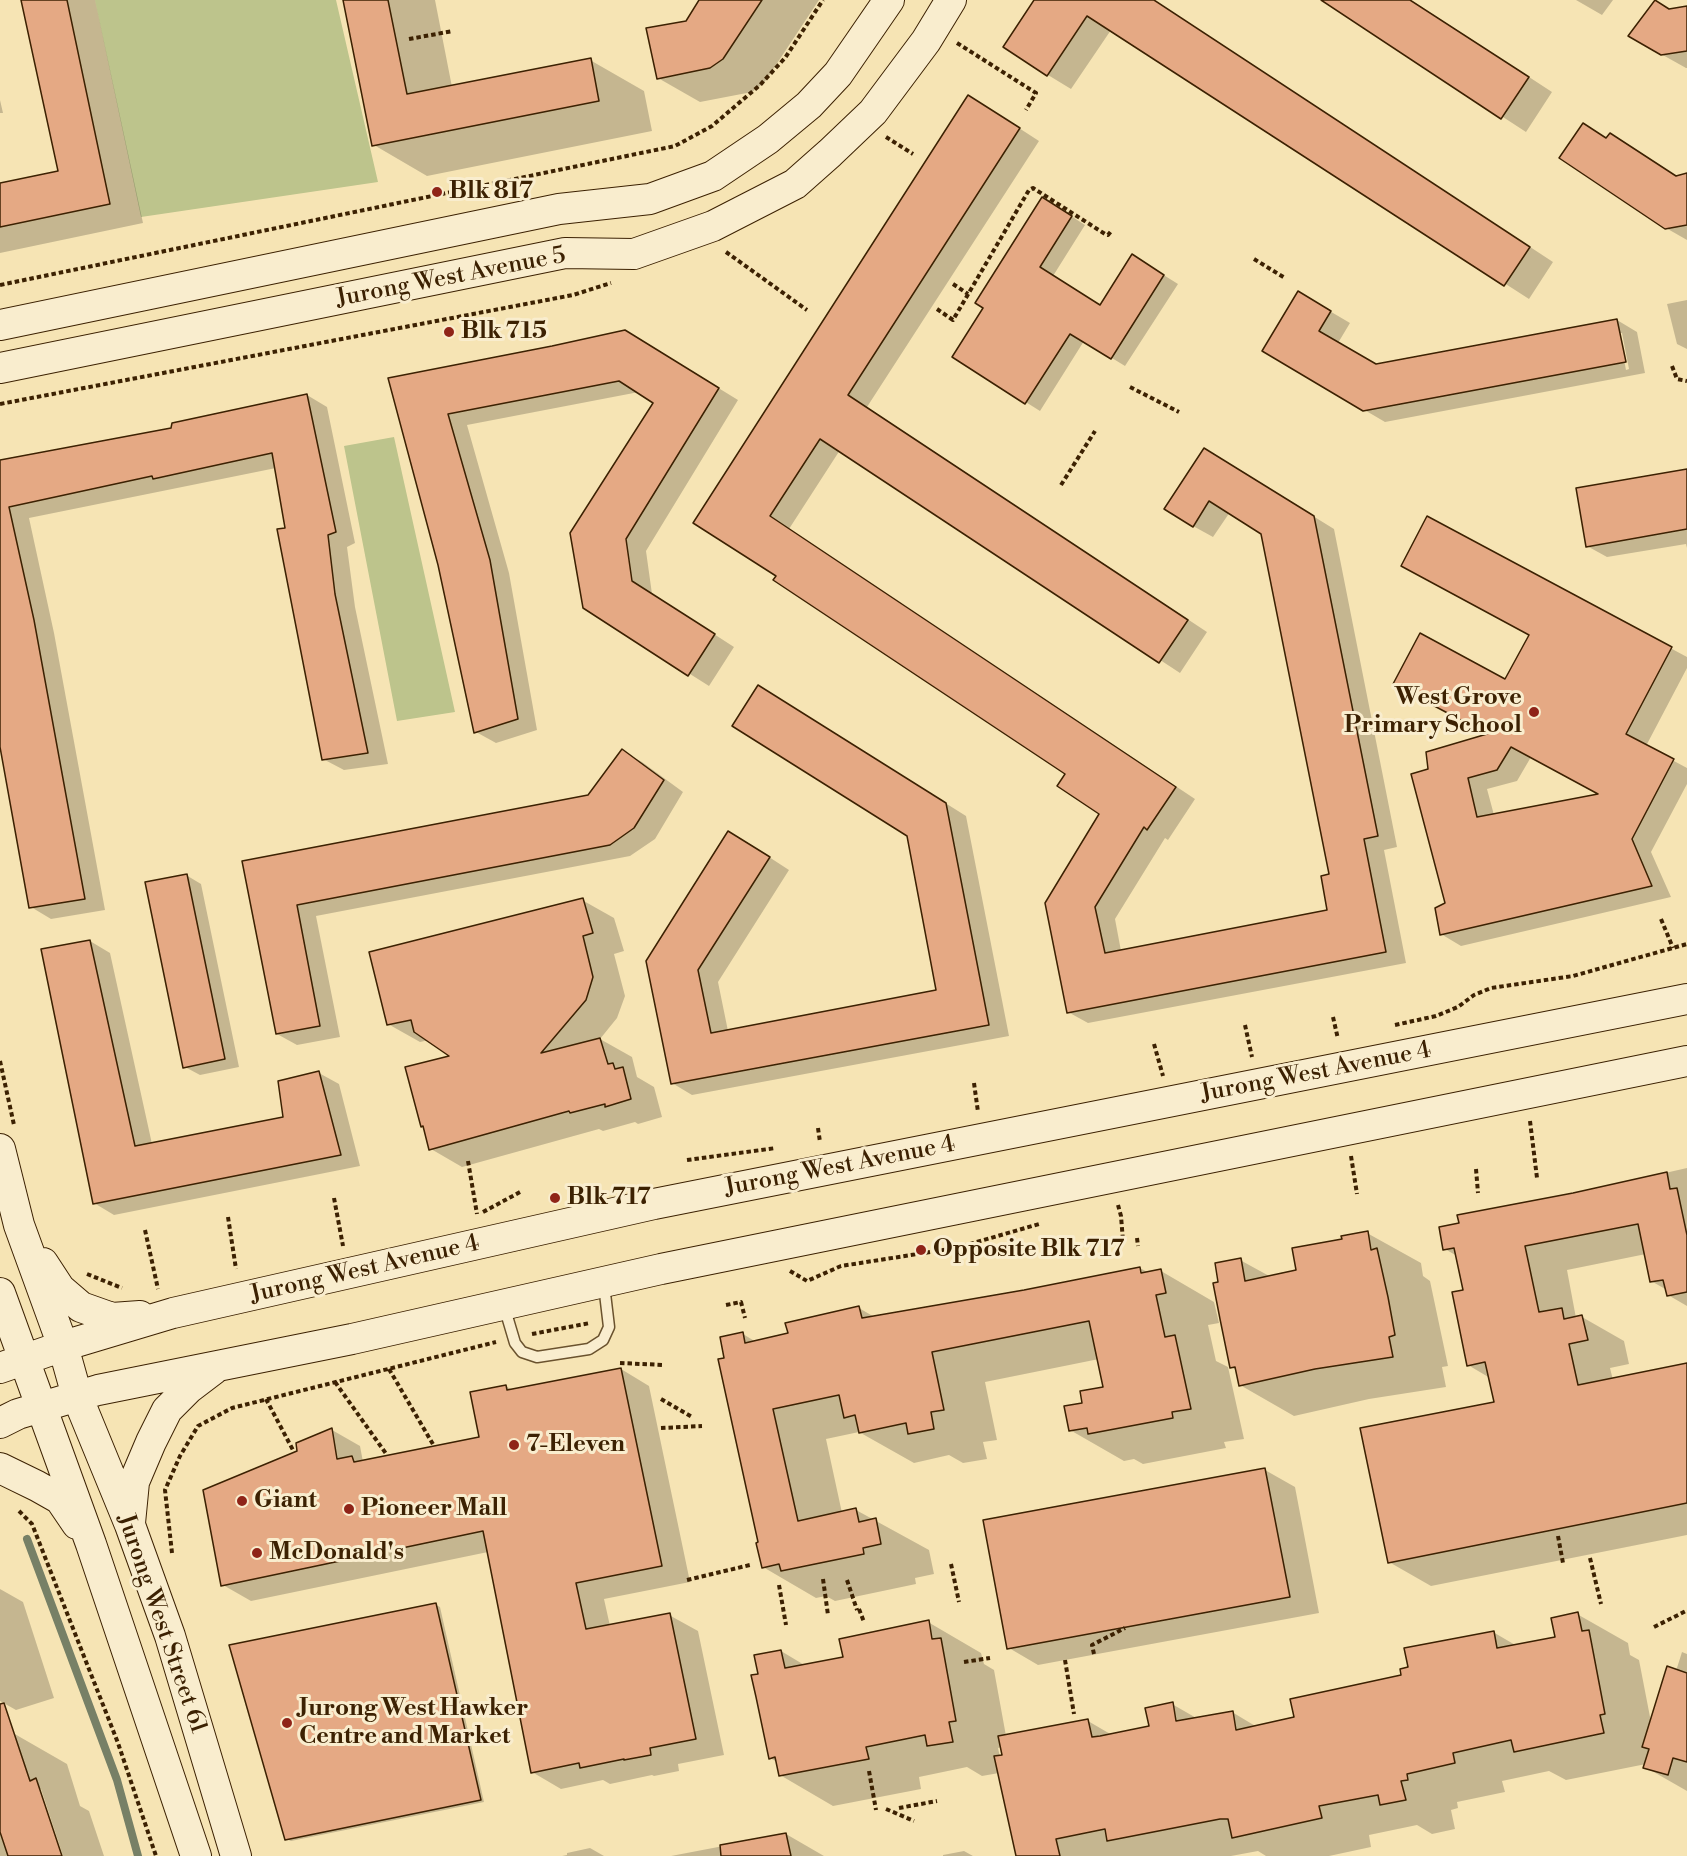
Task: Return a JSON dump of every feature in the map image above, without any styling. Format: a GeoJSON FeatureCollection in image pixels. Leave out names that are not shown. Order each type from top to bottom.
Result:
{"type":"FeatureCollection","features":[{"type":"Feature","properties":{"kind":"main road","name":"Jurong West Avenue 5"},"geometry":{"type":"LineString","coordinates":[[0,325],[559,209],[650,199],[703,180],[713,176],[768,140],[809,105],[838,74],[889,0]]}},
{"type":"Feature","properties":{"kind":"main road","name":"Jurong West Avenue 5"},"geometry":{"type":"LineString","coordinates":[[0,368],[566,253],[634,255],[713,226],[795,184],[830,153],[873,112],[926,40],[951,0]]}},
{"type":"Feature","properties":{"kind":"main road","name":"Jurong West Avenue 4"},"geometry":{"type":"LineString","coordinates":[[12,1364],[63,1346],[166,1302],[348,1273],[665,1201],[1687,999]]}},
{"type":"Feature","properties":{"kind":"main road"},"geometry":{"type":"LineString","coordinates":[[0,1423],[18,1414],[76,1396],[352,1339],[603,1282],[1687,1061]]}},
{"type":"Feature","properties":{"kind":"main road"},"geometry":{"type":"LineString","coordinates":[[0,1149],[19,1225],[60,1289],[81,1307],[112,1318],[166,1302]]}},
{"type":"Feature","properties":{"kind":"main road","name":"Jurong West Street 61"},"geometry":{"type":"LineString","coordinates":[[19,1225],[63,1346],[76,1396],[129,1525],[170,1636],[236,1856]]}},
{"type":"Feature","properties":{"kind":"main road","name":"Jurong West Street 61"},"geometry":{"type":"LineString","coordinates":[[0,1293],[12,1364],[41,1408],[91,1544],[196,1856]]}},
{"type":"Feature","properties":{"kind":"main road"},"geometry":{"type":"LineString","coordinates":[[129,1525],[135,1482],[167,1410],[189,1388],[216,1367]]}},
{"type":"Feature","properties":{"kind":"main road"},"geometry":{"type":"LineString","coordinates":[[0,1468],[60,1499],[91,1544]]}},
{"type":"Feature","properties":{"kind":"lane"},"geometry":{"type":"LineString","coordinates":[[504,1304],[513,1338],[522,1353],[537,1357],[589,1349],[603,1340],[609,1327],[603,1282]]}},
{"type":"Feature","properties":{"kind":"path"},"geometry":{"type":"LineString","coordinates":[[0,285],[675,146],[712,126],[760,85],[785,58],[823,0]]}},
{"type":"Feature","properties":{"kind":"path"},"geometry":{"type":"LineString","coordinates":[[409,39],[453,31]]}},
{"type":"Feature","properties":{"kind":"path"},"geometry":{"type":"LineString","coordinates":[[953,41],[1036,93],[1026,110]]}},
{"type":"Feature","properties":{"kind":"path"},"geometry":{"type":"LineString","coordinates":[[881,133],[913,154]]}},
{"type":"Feature","properties":{"kind":"path"},"geometry":{"type":"LineString","coordinates":[[937,309],[953,320],[1029,190],[1033,188],[1105,234],[1108,235],[1112,230]]}},
{"type":"Feature","properties":{"kind":"path"},"geometry":{"type":"LineString","coordinates":[[725,251],[807,310]]}},
{"type":"Feature","properties":{"kind":"path"},"geometry":{"type":"LineString","coordinates":[[1254,259],[1285,278]]}},
{"type":"Feature","properties":{"kind":"path"},"geometry":{"type":"LineString","coordinates":[[953,284],[968,294]]}},
{"type":"Feature","properties":{"kind":"path"},"geometry":{"type":"LineString","coordinates":[[1672,366],[1677,379],[1687,381]]}},
{"type":"Feature","properties":{"kind":"path"},"geometry":{"type":"LineString","coordinates":[[1130,387],[1179,412]]}},
{"type":"Feature","properties":{"kind":"path"},"geometry":{"type":"LineString","coordinates":[[1061,485],[1095,431]]}},
{"type":"Feature","properties":{"kind":"path"},"geometry":{"type":"LineString","coordinates":[[1661,919],[1673,948]]}},
{"type":"Feature","properties":{"kind":"path"},"geometry":{"type":"LineString","coordinates":[[1392,1026],[1436,1016],[1458,1007],[1474,995],[1491,988],[1573,976],[1687,944]]}},
{"type":"Feature","properties":{"kind":"path"},"geometry":{"type":"LineString","coordinates":[[1333,1017],[1338,1039]]}},
{"type":"Feature","properties":{"kind":"path"},"geometry":{"type":"LineString","coordinates":[[1245,1025],[1251,1049]]}},
{"type":"Feature","properties":{"kind":"path"},"geometry":{"type":"LineString","coordinates":[[1328,1041],[1349,1036]]}},
{"type":"Feature","properties":{"kind":"path"},"geometry":{"type":"LineString","coordinates":[[1154,1044],[1163,1077],[1174,1074]]}},
{"type":"Feature","properties":{"kind":"path"},"geometry":{"type":"LineString","coordinates":[[1252,1059],[1263,1057]]}},
{"type":"Feature","properties":{"kind":"path"},"geometry":{"type":"LineString","coordinates":[[974,1083],[977,1104]]}},
{"type":"Feature","properties":{"kind":"path"},"geometry":{"type":"LineString","coordinates":[[967,1115],[979,1113]]}},
{"type":"Feature","properties":{"kind":"path"},"geometry":{"type":"LineString","coordinates":[[1529,1118],[1537,1178]]}},
{"type":"Feature","properties":{"kind":"path"},"geometry":{"type":"LineString","coordinates":[[818,1128],[820,1143]]}},
{"type":"Feature","properties":{"kind":"path"},"geometry":{"type":"LineString","coordinates":[[809,1144],[829,1141]]}},
{"type":"Feature","properties":{"kind":"path"},"geometry":{"type":"LineString","coordinates":[[687,1160],[787,1147]]}},
{"type":"Feature","properties":{"kind":"path"},"geometry":{"type":"LineString","coordinates":[[1350,1152],[1357,1194]]}},
{"type":"Feature","properties":{"kind":"path"},"geometry":{"type":"LineString","coordinates":[[468,1161],[477,1214]]}},
{"type":"Feature","properties":{"kind":"path"},"geometry":{"type":"LineString","coordinates":[[1476,1169],[1478,1193]]}},
{"type":"Feature","properties":{"kind":"path"},"geometry":{"type":"LineString","coordinates":[[334,1198],[348,1273]]}},
{"type":"Feature","properties":{"kind":"path"},"geometry":{"type":"LineString","coordinates":[[1117,1201],[1123,1241]]}},
{"type":"Feature","properties":{"kind":"path"},"geometry":{"type":"LineString","coordinates":[[228,1218],[237,1276]]}},
{"type":"Feature","properties":{"kind":"path"},"geometry":{"type":"LineString","coordinates":[[146,1230],[166,1302]]}},
{"type":"Feature","properties":{"kind":"path"},"geometry":{"type":"LineString","coordinates":[[1137,1238],[1138,1246]]}},
{"type":"Feature","properties":{"kind":"path"},"geometry":{"type":"LineString","coordinates":[[726,1305],[741,1302],[745,1318]]}},
{"type":"Feature","properties":{"kind":"path"},"geometry":{"type":"LineString","coordinates":[[173,1558],[165,1490],[180,1455],[198,1426],[232,1408],[513,1338]]}},
{"type":"Feature","properties":{"kind":"path"},"geometry":{"type":"LineString","coordinates":[[621,1363],[664,1365]]}},
{"type":"Feature","properties":{"kind":"path"},"geometry":{"type":"LineString","coordinates":[[389,1369],[434,1446]]}},
{"type":"Feature","properties":{"kind":"path"},"geometry":{"type":"LineString","coordinates":[[335,1382],[387,1455]]}},
{"type":"Feature","properties":{"kind":"path"},"geometry":{"type":"LineString","coordinates":[[266,1399],[294,1452]]}},
{"type":"Feature","properties":{"kind":"path"},"geometry":{"type":"LineString","coordinates":[[661,1399],[692,1417]]}},
{"type":"Feature","properties":{"kind":"path"},"geometry":{"type":"LineString","coordinates":[[661,1428],[702,1426]]}},
{"type":"Feature","properties":{"kind":"path"},"geometry":{"type":"LineString","coordinates":[[17,1508],[32,1524],[118,1743],[156,1856]]}},
{"type":"Feature","properties":{"kind":"path"},"geometry":{"type":"LineString","coordinates":[[1558,1536],[1563,1563]]}},
{"type":"Feature","properties":{"kind":"path"},"geometry":{"type":"LineString","coordinates":[[1590,1558],[1601,1604]]}},
{"type":"Feature","properties":{"kind":"path"},"geometry":{"type":"LineString","coordinates":[[951,1564],[959,1602]]}},
{"type":"Feature","properties":{"kind":"path"},"geometry":{"type":"LineString","coordinates":[[687,1580],[750,1565]]}},
{"type":"Feature","properties":{"kind":"path"},"geometry":{"type":"LineString","coordinates":[[823,1579],[828,1616]]}},
{"type":"Feature","properties":{"kind":"path"},"geometry":{"type":"LineString","coordinates":[[847,1580],[864,1622]]}},
{"type":"Feature","properties":{"kind":"path"},"geometry":{"type":"LineString","coordinates":[[779,1585],[786,1625]]}},
{"type":"Feature","properties":{"kind":"path"},"geometry":{"type":"LineString","coordinates":[[1654,1628],[1686,1611]]}},
{"type":"Feature","properties":{"kind":"path"},"geometry":{"type":"LineString","coordinates":[[1094,1654],[1092,1645],[1125,1628]]}},
{"type":"Feature","properties":{"kind":"path"},"geometry":{"type":"LineString","coordinates":[[964,1662],[990,1658]]}},
{"type":"Feature","properties":{"kind":"path"},"geometry":{"type":"LineString","coordinates":[[1065,1660],[1074,1714]]}},
{"type":"Feature","properties":{"kind":"path"},"geometry":{"type":"LineString","coordinates":[[869,1771],[876,1810]]}},
{"type":"Feature","properties":{"kind":"path"},"geometry":{"type":"LineString","coordinates":[[899,1808],[937,1801]]}},
{"type":"Feature","properties":{"kind":"path"},"geometry":{"type":"LineString","coordinates":[[886,1809],[914,1821]]}},
{"type":"Feature","properties":{"kind":"green space"},"geometry":{"type":"Polygon","coordinates":[[[95,0],[336,0],[378,182],[141,217],[95,0]]]}},
{"type":"Feature","properties":{"kind":"green space"},"geometry":{"type":"Polygon","coordinates":[[[394,437],[455,712],[397,721],[344,446],[394,437]]]}},
{"type":"Feature","properties":{"kind":"building"},"geometry":{"type":"Polygon","coordinates":[[[21,0],[67,0],[110,204],[0,227],[0,183],[58,171],[21,0]]]}},
{"type":"Feature","properties":{"kind":"building"},"geometry":{"type":"Polygon","coordinates":[[[343,0],[388,0],[407,94],[591,58],[599,101],[372,146],[343,0]]]}},
{"type":"Feature","properties":{"kind":"building"},"geometry":{"type":"Polygon","coordinates":[[[699,0],[762,0],[723,59],[710,68],[657,79],[646,28],[686,21],[699,0]]]}},
{"type":"Feature","properties":{"kind":"building"},"geometry":{"type":"Polygon","coordinates":[[[1034,0],[1154,0],[1530,247],[1504,286],[1087,16],[1047,76],[1003,47],[1034,0]]]}},
{"type":"Feature","properties":{"kind":"building"},"geometry":{"type":"Polygon","coordinates":[[[1321,0],[1410,0],[1529,77],[1501,119],[1321,0]]]}},
{"type":"Feature","properties":{"kind":"building"},"geometry":{"type":"Polygon","coordinates":[[[1655,0],[1669,9],[1687,6],[1687,51],[1661,55],[1628,36],[1655,0]]]}},
{"type":"Feature","properties":{"kind":"building"},"geometry":{"type":"Polygon","coordinates":[[[968,95],[1020,128],[848,395],[1188,620],[1159,663],[820,439],[770,516],[1176,787],[1147,830],[1144,827],[1095,907],[1105,953],[1327,910],[1321,876],[1329,874],[1261,534],[1209,501],[1193,527],[1164,509],[1204,448],[1314,516],[1378,836],[1364,839],[1386,952],[1067,1013],[1045,903],[1099,814],[1057,786],[1065,774],[773,580],[776,576],[693,523],[968,95]]]}},
{"type":"Feature","properties":{"kind":"building"},"geometry":{"type":"Polygon","coordinates":[[[1583,123],[1606,138],[1610,133],[1676,176],[1687,173],[1687,225],[1665,229],[1559,158],[1583,123]]]}},
{"type":"Feature","properties":{"kind":"building"},"geometry":{"type":"Polygon","coordinates":[[[1042,197],[1072,216],[1040,267],[1100,305],[1132,254],[1164,275],[1111,359],[1070,334],[1025,404],[952,357],[983,308],[975,303],[1042,197]]]}},
{"type":"Feature","properties":{"kind":"building"},"geometry":{"type":"Polygon","coordinates":[[[1298,291],[1331,311],[1319,331],[1376,364],[1617,319],[1626,362],[1363,411],[1262,351],[1298,291]]]}},
{"type":"Feature","properties":{"kind":"building"},"geometry":{"type":"Polygon","coordinates":[[[625,330],[719,388],[626,539],[632,581],[715,634],[688,676],[583,608],[570,533],[653,403],[619,381],[448,414],[490,560],[518,719],[474,733],[438,565],[388,378],[625,330]]]}},
{"type":"Feature","properties":{"kind":"building"},"geometry":{"type":"Polygon","coordinates":[[[307,394],[336,532],[328,535],[335,594],[368,753],[322,760],[277,529],[285,528],[272,453],[9,507],[34,620],[85,899],[29,908],[0,747],[0,460],[171,428],[172,423],[307,394]]]}},
{"type":"Feature","properties":{"kind":"building"},"geometry":{"type":"Polygon","coordinates":[[[1687,469],[1687,529],[1586,547],[1576,488],[1687,469]]]}},
{"type":"Feature","properties":{"kind":"building"},"geometry":{"type":"Polygon","coordinates":[[[1427,516],[1672,647],[1626,734],[1674,759],[1632,839],[1652,886],[1440,935],[1435,908],[1445,903],[1411,774],[1428,769],[1426,752],[1487,734],[1393,684],[1420,633],[1505,679],[1529,635],[1401,566],[1427,516]],[[1511,747],[1497,770],[1468,778],[1477,817],[1598,794],[1511,747]]]}},
{"type":"Feature","properties":{"kind":"building"},"geometry":{"type":"Polygon","coordinates":[[[758,685],[946,803],[989,1025],[671,1084],[646,961],[728,831],[770,857],[698,970],[711,1033],[936,990],[907,836],[732,726],[758,685]]]}},
{"type":"Feature","properties":{"kind":"building"},"geometry":{"type":"Polygon","coordinates":[[[622,749],[664,780],[634,828],[610,845],[297,905],[320,1026],[276,1034],[242,861],[588,795],[622,749]]]}},
{"type":"Feature","properties":{"kind":"building"},"geometry":{"type":"Polygon","coordinates":[[[187,874],[225,1059],[183,1068],[145,882],[187,874]]]}},
{"type":"Feature","properties":{"kind":"building"},"geometry":{"type":"Polygon","coordinates":[[[583,898],[593,933],[583,936],[593,977],[586,1000],[541,1053],[600,1038],[608,1064],[613,1063],[615,1069],[623,1067],[631,1099],[605,1107],[605,1104],[570,1113],[569,1111],[429,1150],[405,1067],[449,1056],[414,1032],[411,1020],[387,1025],[369,952],[583,898]]]}},
{"type":"Feature","properties":{"kind":"building"},"geometry":{"type":"Polygon","coordinates":[[[90,940],[135,1146],[283,1117],[278,1081],[319,1071],[341,1155],[93,1204],[41,949],[90,940]]]}},
{"type":"Feature","properties":{"kind":"building"},"geometry":{"type":"Polygon","coordinates":[[[1667,1172],[1670,1189],[1677,1188],[1687,1235],[1687,1292],[1667,1296],[1663,1280],[1650,1282],[1638,1224],[1525,1246],[1539,1312],[1562,1308],[1564,1319],[1582,1315],[1588,1340],[1569,1344],[1578,1385],[1687,1363],[1687,1503],[1388,1563],[1360,1428],[1494,1402],[1485,1362],[1467,1366],[1452,1292],[1463,1290],[1454,1248],[1443,1250],[1439,1227],[1459,1223],[1457,1215],[1667,1172]]]}},
{"type":"Feature","properties":{"kind":"building"},"geometry":{"type":"Polygon","coordinates":[[[1368,1231],[1371,1250],[1377,1248],[1388,1297],[1395,1335],[1389,1337],[1393,1357],[1315,1369],[1239,1386],[1235,1367],[1230,1368],[1220,1319],[1213,1283],[1218,1282],[1215,1263],[1241,1258],[1245,1281],[1296,1270],[1292,1248],[1342,1239],[1341,1236],[1368,1231]]]}},
{"type":"Feature","properties":{"kind":"building"},"geometry":{"type":"Polygon","coordinates":[[[1140,1267],[1141,1273],[1161,1269],[1166,1293],[1156,1295],[1165,1337],[1175,1335],[1191,1409],[1172,1412],[1173,1418],[1088,1434],[1087,1428],[1069,1431],[1064,1406],[1082,1403],[1080,1391],[1103,1387],[1089,1321],[932,1352],[944,1410],[931,1412],[934,1429],[908,1434],[906,1423],[859,1433],[855,1415],[844,1418],[839,1395],[773,1409],[798,1521],[856,1508],[859,1522],[876,1518],[881,1544],[863,1548],[864,1554],[781,1571],[779,1564],[762,1568],[718,1359],[724,1358],[720,1337],[743,1332],[745,1343],[788,1333],[785,1323],[859,1306],[862,1318],[1140,1267]]]}},
{"type":"Feature","properties":{"kind":"building"},"geometry":{"type":"Polygon","coordinates":[[[621,1368],[662,1566],[576,1583],[586,1629],[670,1613],[696,1739],[650,1748],[651,1755],[580,1768],[579,1763],[531,1773],[483,1531],[221,1586],[203,1490],[297,1451],[296,1443],[332,1428],[337,1459],[352,1456],[354,1462],[479,1437],[470,1392],[506,1385],[507,1390],[621,1368]]]}},
{"type":"Feature","properties":{"kind":"building"},"geometry":{"type":"Polygon","coordinates":[[[1265,1468],[1290,1597],[1007,1649],[983,1520],[1265,1468]]]}},
{"type":"Feature","properties":{"kind":"building","name":"Jurong West Hawker Centre and Market"},"geometry":{"type":"Polygon","coordinates":[[[436,1603],[481,1800],[285,1840],[229,1645],[436,1603]]]}},
{"type":"Feature","properties":{"kind":"building"},"geometry":{"type":"Polygon","coordinates":[[[1578,1612],[1582,1631],[1589,1630],[1605,1714],[1600,1715],[1604,1733],[1514,1752],[1511,1740],[1453,1753],[1455,1763],[1407,1774],[1408,1780],[1401,1781],[1406,1800],[1380,1805],[1378,1795],[1319,1806],[1322,1818],[1232,1838],[1228,1819],[1220,1819],[1107,1841],[1105,1829],[1056,1839],[1060,1856],[1016,1856],[994,1756],[1002,1755],[998,1736],[1088,1719],[1092,1737],[1100,1736],[1149,1726],[1145,1708],[1173,1702],[1176,1721],[1233,1711],[1236,1730],[1294,1717],[1290,1699],[1401,1675],[1400,1669],[1408,1667],[1404,1648],[1494,1631],[1497,1648],[1555,1637],[1551,1618],[1578,1612]]]}},
{"type":"Feature","properties":{"kind":"building"},"geometry":{"type":"Polygon","coordinates":[[[929,1620],[932,1639],[941,1638],[956,1721],[949,1722],[953,1742],[927,1746],[925,1735],[866,1747],[869,1759],[779,1776],[775,1757],[769,1759],[751,1675],[758,1674],[754,1655],[781,1650],[785,1668],[843,1657],[839,1639],[929,1620]]]}},
{"type":"Feature","properties":{"kind":"building"},"geometry":{"type":"Polygon","coordinates":[[[1667,1666],[1687,1673],[1687,1762],[1673,1758],[1668,1775],[1643,1768],[1649,1749],[1642,1747],[1667,1666]]]}},
{"type":"Feature","properties":{"kind":"building"},"geometry":{"type":"Polygon","coordinates":[[[4,1703],[30,1781],[36,1778],[62,1856],[8,1856],[0,1832],[0,1704],[4,1703]]]}},
{"type":"Feature","properties":{"kind":"building"},"geometry":{"type":"Polygon","coordinates":[[[786,1833],[791,1856],[721,1856],[720,1845],[786,1833]]]}},
{"type":"Feature","properties":{"kind":"waterway"},"geometry":{"type":"LineString","coordinates":[[27,1539],[117,1780],[138,1856]]}},
{"type":"Feature","properties":{"kind":"place","name":"Blk 817"},"geometry":{"type":"Point","coordinates":[437,192]}},
{"type":"Feature","properties":{"kind":"place","name":"Blk 715"},"geometry":{"type":"Point","coordinates":[449,332]}},
{"type":"Feature","properties":{"kind":"place","name":"West Grove Primary School"},"geometry":{"type":"Point","coordinates":[1534,712]}},
{"type":"Feature","properties":{"kind":"place","name":"Blk 717"},"geometry":{"type":"Point","coordinates":[555,1198]}},
{"type":"Feature","properties":{"kind":"place","name":"Opposite Blk 717"},"geometry":{"type":"Point","coordinates":[921,1250]}},
{"type":"Feature","properties":{"kind":"place","name":"7-Eleven"},"geometry":{"type":"Point","coordinates":[514,1445]}},
{"type":"Feature","properties":{"kind":"place","name":"Giant"},"geometry":{"type":"Point","coordinates":[242,1501]}},
{"type":"Feature","properties":{"kind":"place","name":"Pioneer Mall"},"geometry":{"type":"Point","coordinates":[349,1509]}},
{"type":"Feature","properties":{"kind":"place","name":"McDonald's"},"geometry":{"type":"Point","coordinates":[257,1553]}},
{"type":"Feature","properties":{"kind":"place","name":"Jurong West Hawker Centre and Market"},"geometry":{"type":"Point","coordinates":[287,1723]}}]}
